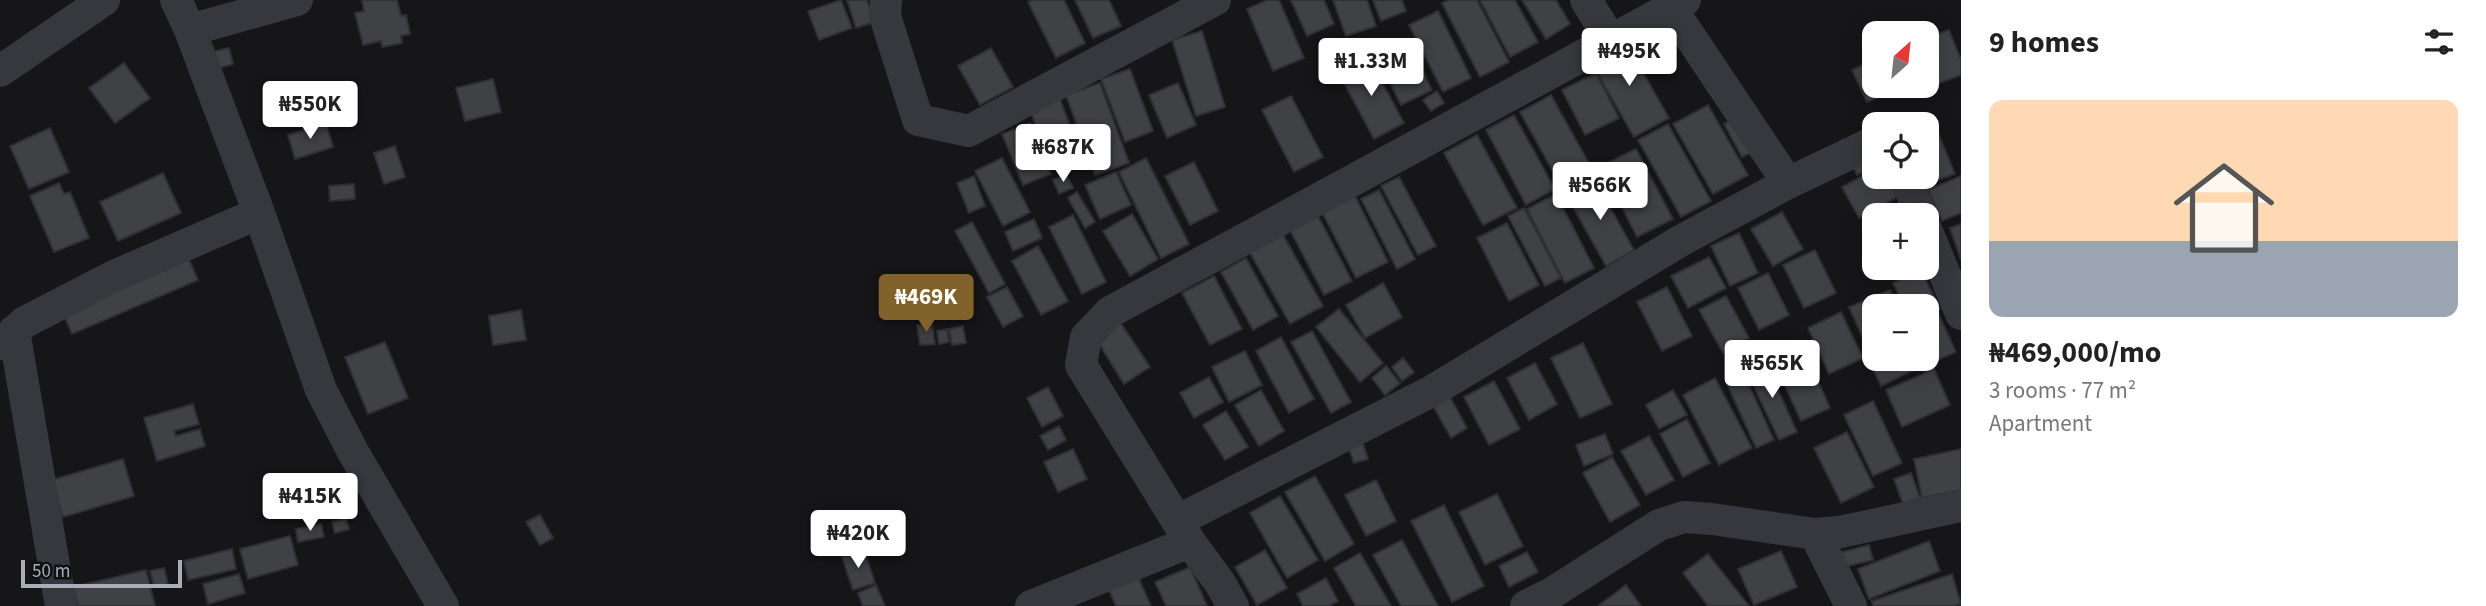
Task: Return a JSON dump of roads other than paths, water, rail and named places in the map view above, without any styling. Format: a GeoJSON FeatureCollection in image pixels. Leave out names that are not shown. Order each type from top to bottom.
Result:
{"type":"FeatureCollection","features":[{"type":"Feature","properties":{"kind":"street"},"geometry":{"type":"LineString","coordinates":[[0,71],[104,0]]}},
{"type":"Feature","properties":{"kind":"street"},"geometry":{"type":"LineString","coordinates":[[176,0],[190,30],[259,213],[321,390],[353,452],[443,606]]}},
{"type":"Feature","properties":{"kind":"street"},"geometry":{"type":"LineString","coordinates":[[190,30],[297,0]]}},
{"type":"Feature","properties":{"kind":"street"},"geometry":{"type":"LineString","coordinates":[[886,0],[885,16],[918,120],[970,131],[1216,0]]}},
{"type":"Feature","properties":{"kind":"street"},"geometry":{"type":"LineString","coordinates":[[1586,0],[1610,39]]}},
{"type":"Feature","properties":{"kind":"street"},"geometry":{"type":"LineString","coordinates":[[1233,606],[1080,365],[1086,337],[1110,312],[1678,4],[1788,183]]}},
{"type":"Feature","properties":{"kind":"street"},"geometry":{"type":"LineString","coordinates":[[1031,606],[1183,531],[1432,391],[1682,240],[1788,183],[1862,148]]}},
{"type":"Feature","properties":{"kind":"street"},"geometry":{"type":"LineString","coordinates":[[61,606],[7,337],[25,322],[114,276],[259,213]]}},
{"type":"Feature","properties":{"kind":"street"},"geometry":{"type":"LineString","coordinates":[[1939,260],[1961,314]]}},
{"type":"Feature","properties":{"kind":"street"},"geometry":{"type":"LineString","coordinates":[[1547,602],[1659,525],[1684,517],[1815,534],[1961,506]]}},
{"type":"Feature","properties":{"kind":"street"},"geometry":{"type":"LineString","coordinates":[[1815,534],[1851,606]]}}]}
